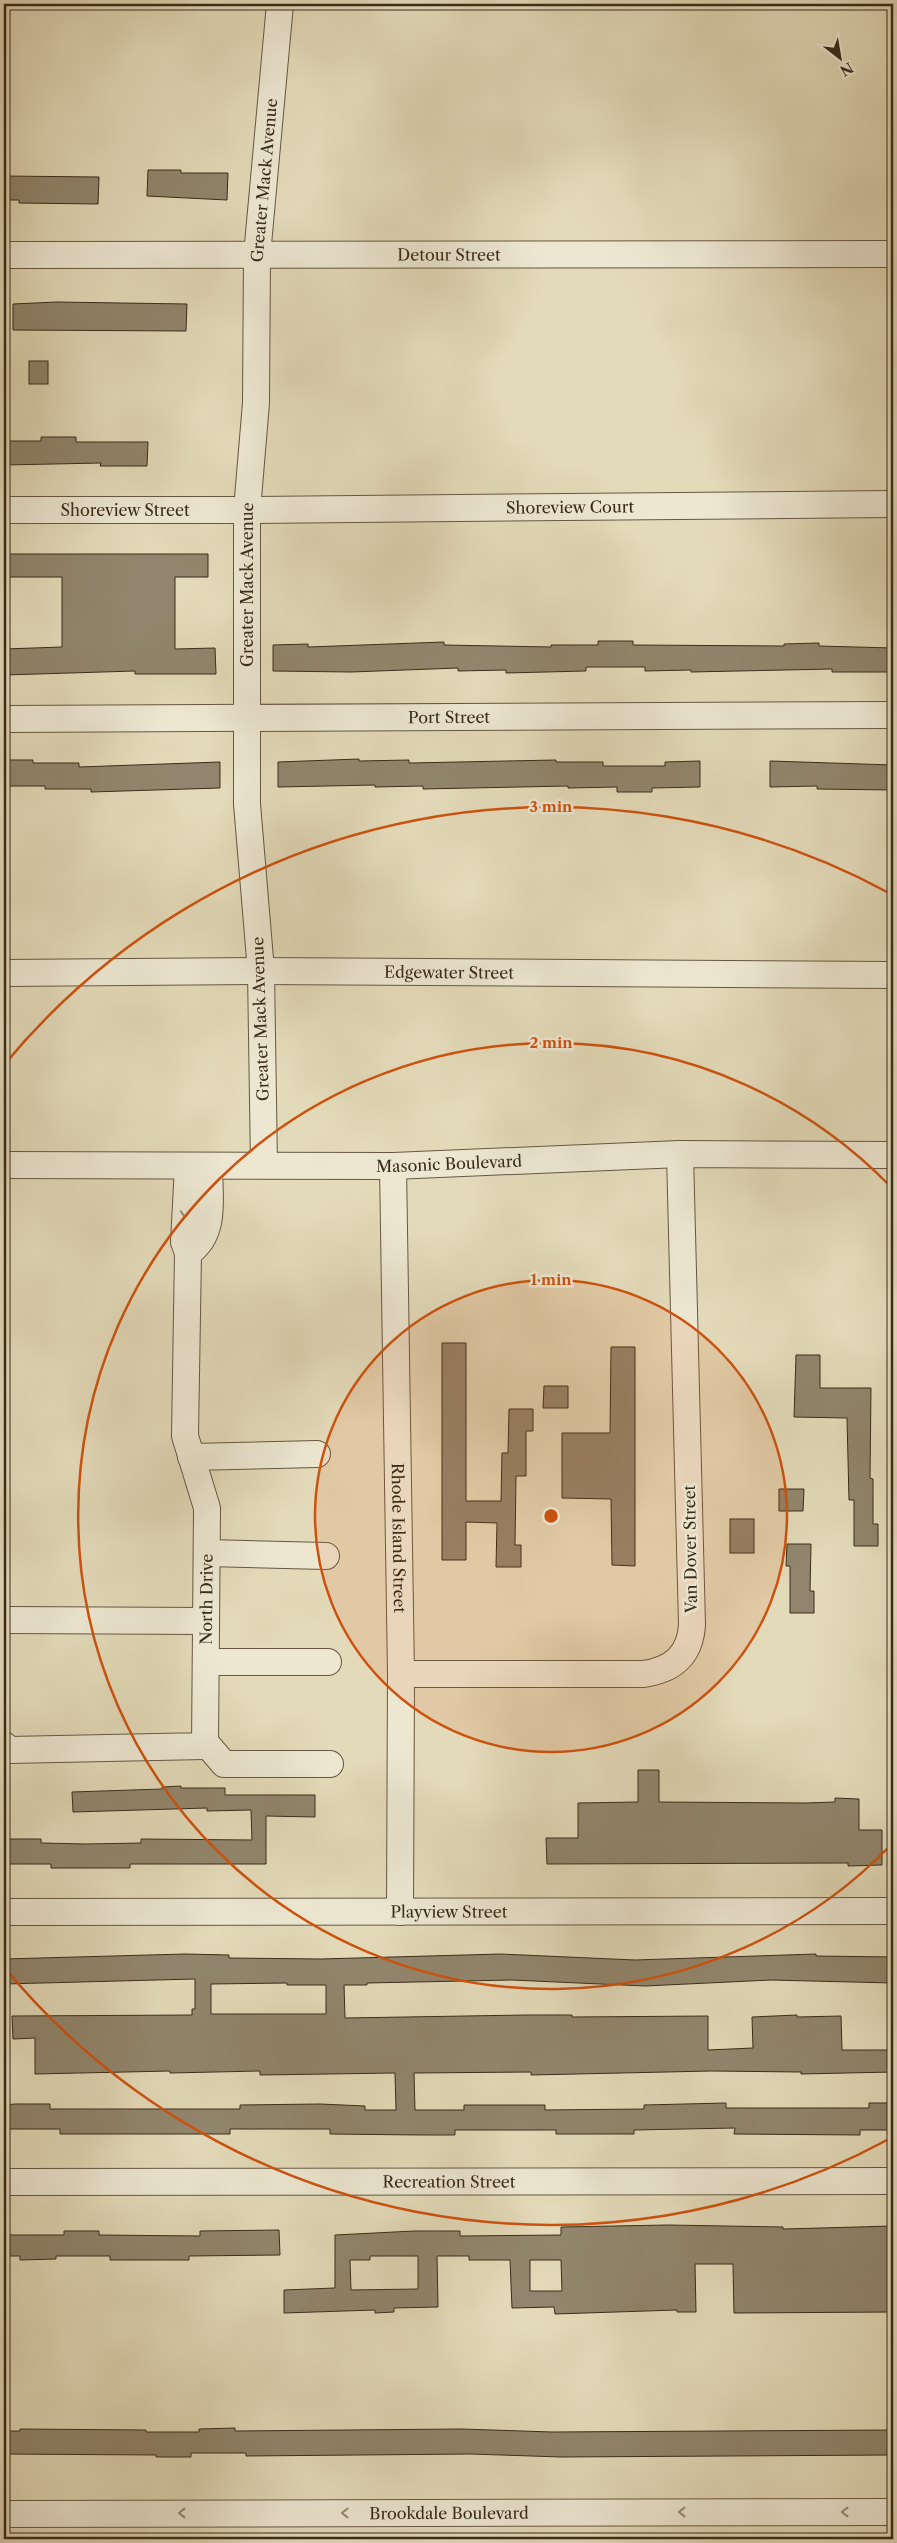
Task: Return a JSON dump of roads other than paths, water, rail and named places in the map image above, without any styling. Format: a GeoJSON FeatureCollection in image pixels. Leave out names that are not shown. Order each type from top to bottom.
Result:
{"type":"FeatureCollection","features":[{"type":"Feature","properties":{"kind":"street","name":"Greater Mack Avenue"},"geometry":{"type":"LineString","coordinates":[[264,1165],[261,971],[248,822],[246,510],[256,403],[257,255],[280,4]]}},
{"type":"Feature","properties":{"kind":"street","name":"Detour Street"},"geometry":{"type":"LineString","coordinates":[[4,255],[893,254]]}},
{"type":"Feature","properties":{"kind":"street","name":"Shoreview Court"},"geometry":{"type":"LineString","coordinates":[[246,510],[893,504]]}},
{"type":"Feature","properties":{"kind":"street","name":"Shoreview Street"},"geometry":{"type":"LineString","coordinates":[[4,510],[246,510]]}},
{"type":"Feature","properties":{"kind":"street","name":"Port Street"},"geometry":{"type":"LineString","coordinates":[[4,719],[893,715]]}},
{"type":"Feature","properties":{"kind":"street","name":"Edgewater Street"},"geometry":{"type":"LineString","coordinates":[[4,973],[261,971],[893,975]]}},
{"type":"Feature","properties":{"kind":"street","name":"Masonic Boulevard"},"geometry":{"type":"LineString","coordinates":[[4,1165],[393,1166],[680,1154],[893,1156]]}},
{"type":"Feature","properties":{"kind":"street","name":"Van Dover Street"},"geometry":{"type":"LineString","coordinates":[[401,1674],[643,1674],[655,1672],[678,1661],[687,1649],[691,1639],[692,1625],[680,1154]]}},
{"type":"Feature","properties":{"kind":"street","name":"North Drive"},"geometry":{"type":"LineString","coordinates":[[198,1166],[184,1242],[188,1253],[185,1436],[207,1508],[205,1742]]}},
{"type":"Feature","properties":{"kind":"street","name":"Rhode Island Street"},"geometry":{"type":"LineString","coordinates":[[393,1166],[401,1674],[400,1912]]}},
{"type":"Feature","properties":{"kind":"street"},"geometry":{"type":"LineString","coordinates":[[191,1457],[317,1454]]}},
{"type":"Feature","properties":{"kind":"street"},"geometry":{"type":"LineString","coordinates":[[206,1553],[326,1556]]}},
{"type":"Feature","properties":{"kind":"street"},"geometry":{"type":"LineString","coordinates":[[4,1620],[206,1621]]}},
{"type":"Feature","properties":{"kind":"street"},"geometry":{"type":"LineString","coordinates":[[206,1662],[328,1662]]}},
{"type":"Feature","properties":{"kind":"street"},"geometry":{"type":"LineString","coordinates":[[4,1745],[9,1750],[19,1750],[205,1746],[205,1742],[224,1764],[330,1764]]}},
{"type":"Feature","properties":{"kind":"street","name":"Playview Street"},"geometry":{"type":"LineString","coordinates":[[4,1912],[893,1911]]}},
{"type":"Feature","properties":{"kind":"street","name":"Recreation Street"},"geometry":{"type":"LineString","coordinates":[[4,2182],[893,2181]]}},
{"type":"Feature","properties":{"kind":"street","name":"Brookdale Boulevard"},"geometry":{"type":"LineString","coordinates":[[4,2514],[893,2512]]}}]}
